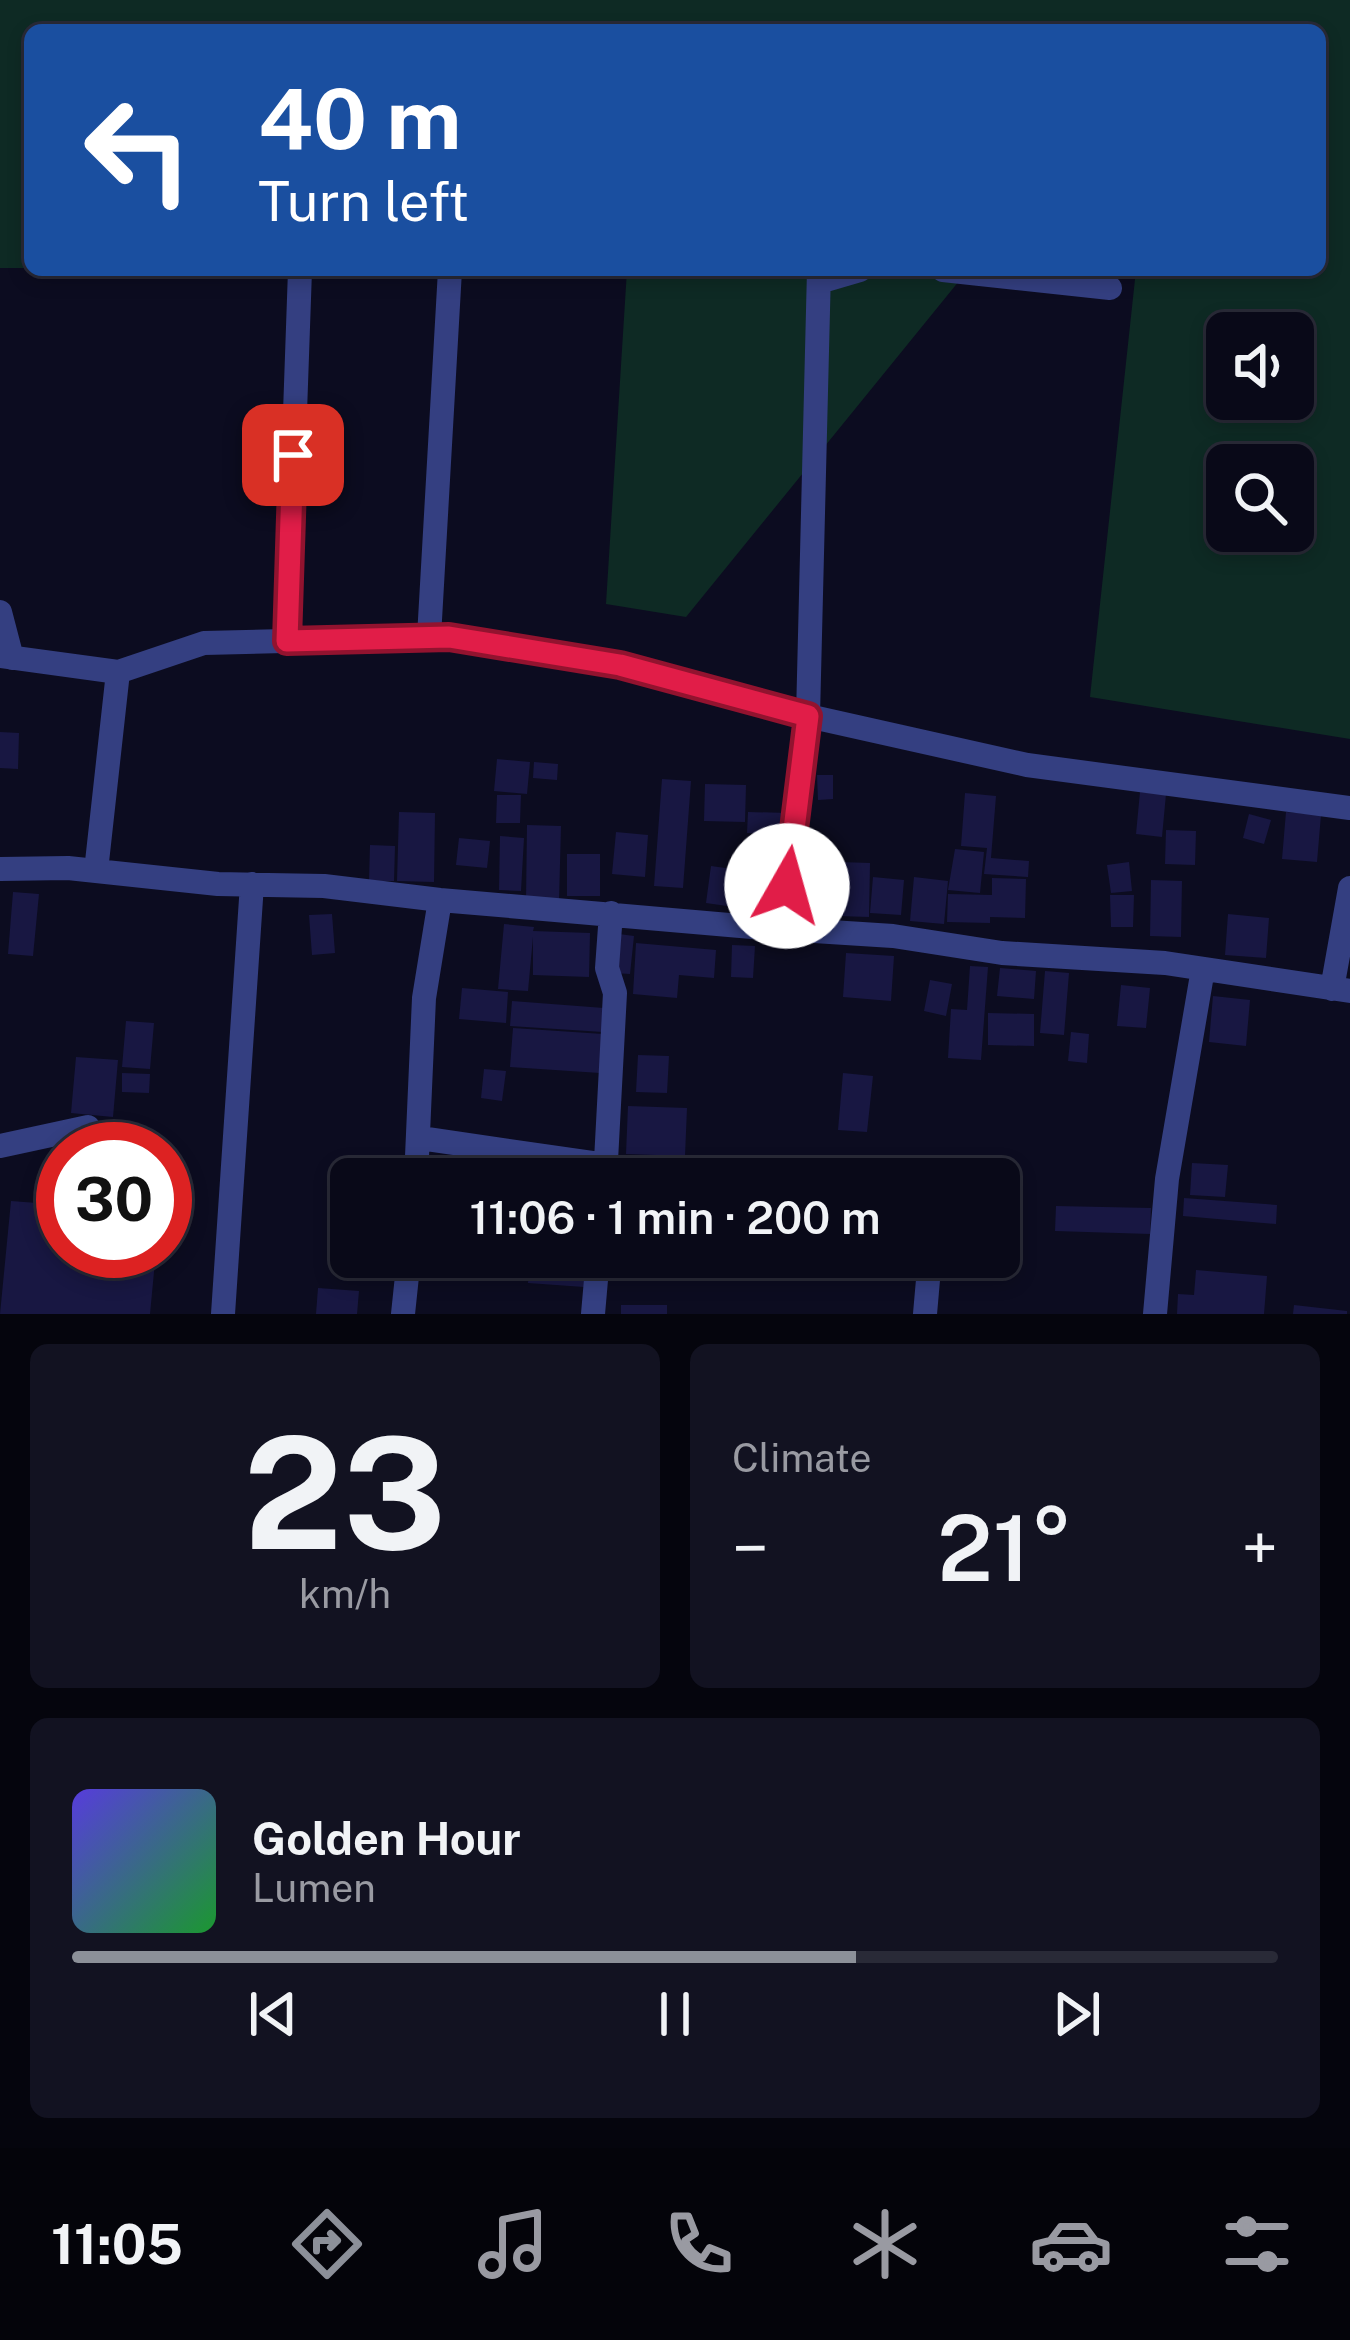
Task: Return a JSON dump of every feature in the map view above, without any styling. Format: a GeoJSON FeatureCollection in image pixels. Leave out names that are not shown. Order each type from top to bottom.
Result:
{"type":"FeatureCollection","features":[{"type":"Feature","properties":{"kind":"street"},"geometry":{"type":"LineString","coordinates":[[287,641],[300,276]]}},
{"type":"Feature","properties":{"kind":"street"},"geometry":{"type":"LineString","coordinates":[[429,637],[451,276]]}},
{"type":"Feature","properties":{"kind":"street"},"geometry":{"type":"LineString","coordinates":[[782,929],[808,716],[819,276]]}},
{"type":"Feature","properties":{"kind":"street"},"geometry":{"type":"LineString","coordinates":[[999,276],[1110,288]]}},
{"type":"Feature","properties":{"kind":"street"},"geometry":{"type":"LineString","coordinates":[[0,612],[6,657],[118,673],[204,643],[449,637],[620,665],[808,716],[1027,765],[1350,808]]}},
{"type":"Feature","properties":{"kind":"street"},"geometry":{"type":"LineString","coordinates":[[96,871],[118,673]]}},
{"type":"Feature","properties":{"kind":"street"},"geometry":{"type":"LineString","coordinates":[[0,869],[68,868],[324,886],[440,900],[893,936],[1090,961],[1165,963],[1341,990],[1350,888]]}},
{"type":"Feature","properties":{"kind":"street"},"geometry":{"type":"LineString","coordinates":[[223,1314],[252,884]]}},
{"type":"Feature","properties":{"kind":"street"},"geometry":{"type":"LineString","coordinates":[[418,1158],[424,998],[440,900]]}},
{"type":"Feature","properties":{"kind":"street"},"geometry":{"type":"LineString","coordinates":[[607,1158],[615,993],[607,968],[611,913]]}},
{"type":"Feature","properties":{"kind":"street"},"geometry":{"type":"LineString","coordinates":[[1155,1314],[1167,1179],[1203,969]]}},
{"type":"Feature","properties":{"kind":"street"},"geometry":{"type":"LineString","coordinates":[[0,1146],[36,1138]]}},
{"type":"Feature","properties":{"kind":"street"},"geometry":{"type":"LineString","coordinates":[[420,1138],[529,1158]]}},
{"type":"Feature","properties":{"kind":"street"},"geometry":{"type":"LineString","coordinates":[[404,1314],[407,1278]]}},
{"type":"Feature","properties":{"kind":"street"},"geometry":{"type":"LineString","coordinates":[[593,1314],[596,1278]]}},
{"type":"Feature","properties":{"kind":"street"},"geometry":{"type":"LineString","coordinates":[[926,1314],[929,1278]]}},
{"type":"Feature","properties":{"kind":"green space"},"geometry":{"type":"Polygon","coordinates":[[[0,0],[1350,0],[1350,739],[1090,697],[1135,276],[1326,276],[1326,24],[24,24],[24,268],[0,268],[0,0]]]}},
{"type":"Feature","properties":{"kind":"green space"},"geometry":{"type":"Polygon","coordinates":[[[627,276],[963,276],[686,617],[606,604],[627,276]]]}},
{"type":"Feature","properties":{"kind":"building"},"geometry":{"type":"Polygon","coordinates":[[[0,732],[19,733],[18,769],[0,768],[0,732]]]}},
{"type":"Feature","properties":{"kind":"building"},"geometry":{"type":"Polygon","coordinates":[[[497,759],[530,762],[527,794],[494,791],[497,759]]]}},
{"type":"Feature","properties":{"kind":"building"},"geometry":{"type":"Polygon","coordinates":[[[534,762],[558,764],[557,780],[533,778],[534,762]]]}},
{"type":"Feature","properties":{"kind":"building"},"geometry":{"type":"Polygon","coordinates":[[[817,775],[833,775],[833,799],[818,800],[817,775]]]}},
{"type":"Feature","properties":{"kind":"building"},"geometry":{"type":"Polygon","coordinates":[[[662,779],[691,781],[683,888],[654,886],[662,779]]]}},
{"type":"Feature","properties":{"kind":"building"},"geometry":{"type":"Polygon","coordinates":[[[705,784],[746,785],[745,822],[704,821],[705,784]]]}},
{"type":"Feature","properties":{"kind":"building"},"geometry":{"type":"Polygon","coordinates":[[[1140,792],[1166,794],[1162,837],[1136,834],[1140,792]]]}},
{"type":"Feature","properties":{"kind":"building"},"geometry":{"type":"Polygon","coordinates":[[[965,793],[996,796],[991,858],[1029,861],[1028,877],[984,874],[987,848],[961,846],[965,793]]]}},
{"type":"Feature","properties":{"kind":"building"},"geometry":{"type":"Polygon","coordinates":[[[497,795],[521,795],[520,823],[496,823],[497,795]]]}},
{"type":"Feature","properties":{"kind":"building"},"geometry":{"type":"Polygon","coordinates":[[[399,812],[435,813],[434,882],[397,881],[399,812]]]}},
{"type":"Feature","properties":{"kind":"building"},"geometry":{"type":"Polygon","coordinates":[[[748,812],[790,813],[790,835],[747,833],[748,812]]]}},
{"type":"Feature","properties":{"kind":"building"},"geometry":{"type":"Polygon","coordinates":[[[1286,812],[1321,815],[1317,862],[1282,859],[1286,812]]]}},
{"type":"Feature","properties":{"kind":"building"},"geometry":{"type":"Polygon","coordinates":[[[1249,814],[1271,820],[1264,844],[1243,838],[1249,814]]]}},
{"type":"Feature","properties":{"kind":"building"},"geometry":{"type":"Polygon","coordinates":[[[527,825],[561,826],[559,901],[526,901],[527,825]]]}},
{"type":"Feature","properties":{"kind":"building"},"geometry":{"type":"Polygon","coordinates":[[[1166,830],[1196,831],[1195,865],[1165,864],[1166,830]]]}},
{"type":"Feature","properties":{"kind":"building"},"geometry":{"type":"Polygon","coordinates":[[[616,832],[648,835],[645,877],[612,874],[616,832]]]}},
{"type":"Feature","properties":{"kind":"building"},"geometry":{"type":"Polygon","coordinates":[[[500,836],[524,838],[521,891],[499,890],[500,836]]]}},
{"type":"Feature","properties":{"kind":"building"},"geometry":{"type":"Polygon","coordinates":[[[459,838],[490,841],[487,868],[456,865],[459,838]]]}},
{"type":"Feature","properties":{"kind":"building"},"geometry":{"type":"Polygon","coordinates":[[[370,845],[395,846],[394,881],[369,881],[370,845]]]}},
{"type":"Feature","properties":{"kind":"building"},"geometry":{"type":"Polygon","coordinates":[[[955,849],[984,852],[980,893],[948,890],[955,849]]]}},
{"type":"Feature","properties":{"kind":"building"},"geometry":{"type":"Polygon","coordinates":[[[567,854],[600,854],[600,896],[567,896],[567,854]]]}},
{"type":"Feature","properties":{"kind":"building"},"geometry":{"type":"Polygon","coordinates":[[[839,862],[870,863],[869,917],[838,916],[839,862]]]}},
{"type":"Feature","properties":{"kind":"building"},"geometry":{"type":"Polygon","coordinates":[[[1129,862],[1132,891],[1111,893],[1107,865],[1129,862]]]}},
{"type":"Feature","properties":{"kind":"building"},"geometry":{"type":"Polygon","coordinates":[[[711,866],[740,870],[734,907],[706,903],[711,866]]]}},
{"type":"Feature","properties":{"kind":"building"},"geometry":{"type":"Polygon","coordinates":[[[873,877],[904,880],[901,915],[870,913],[873,877]]]}},
{"type":"Feature","properties":{"kind":"building"},"geometry":{"type":"Polygon","coordinates":[[[914,877],[948,881],[944,924],[910,921],[914,877]]]}},
{"type":"Feature","properties":{"kind":"building"},"geometry":{"type":"Polygon","coordinates":[[[992,878],[1026,879],[1025,918],[947,922],[948,894],[992,895],[992,878]]]}},
{"type":"Feature","properties":{"kind":"building"},"geometry":{"type":"Polygon","coordinates":[[[1151,880],[1182,881],[1181,937],[1150,936],[1151,880]]]}},
{"type":"Feature","properties":{"kind":"building"},"geometry":{"type":"Polygon","coordinates":[[[804,881],[828,886],[821,915],[798,911],[804,881]]]}},
{"type":"Feature","properties":{"kind":"building"},"geometry":{"type":"Polygon","coordinates":[[[13,892],[39,894],[33,956],[8,954],[13,892]]]}},
{"type":"Feature","properties":{"kind":"building"},"geometry":{"type":"Polygon","coordinates":[[[1110,895],[1134,895],[1133,927],[1111,927],[1110,895]]]}},
{"type":"Feature","properties":{"kind":"building"},"geometry":{"type":"Polygon","coordinates":[[[332,914],[335,953],[312,955],[309,915],[332,914]]]}},
{"type":"Feature","properties":{"kind":"building"},"geometry":{"type":"Polygon","coordinates":[[[1228,914],[1269,918],[1266,958],[1225,955],[1228,914]]]}},
{"type":"Feature","properties":{"kind":"building"},"geometry":{"type":"Polygon","coordinates":[[[504,924],[534,927],[533,931],[590,933],[589,977],[533,975],[533,937],[528,991],[498,989],[504,924]]]}},
{"type":"Feature","properties":{"kind":"building"},"geometry":{"type":"Polygon","coordinates":[[[619,934],[634,936],[630,974],[615,973],[619,934]]]}},
{"type":"Feature","properties":{"kind":"building"},"geometry":{"type":"Polygon","coordinates":[[[636,943],[716,950],[714,978],[679,975],[677,998],[633,994],[636,943]]]}},
{"type":"Feature","properties":{"kind":"building"},"geometry":{"type":"Polygon","coordinates":[[[732,945],[755,946],[753,978],[731,977],[732,945]]]}},
{"type":"Feature","properties":{"kind":"building"},"geometry":{"type":"Polygon","coordinates":[[[846,953],[894,956],[891,1001],[843,997],[846,953]]]}},
{"type":"Feature","properties":{"kind":"building"},"geometry":{"type":"Polygon","coordinates":[[[970,966],[988,967],[981,1060],[948,1058],[951,1009],[967,1010],[970,966]]]}},
{"type":"Feature","properties":{"kind":"building"},"geometry":{"type":"Polygon","coordinates":[[[1000,968],[1036,971],[1034,999],[997,996],[1000,968]]]}},
{"type":"Feature","properties":{"kind":"building"},"geometry":{"type":"Polygon","coordinates":[[[1045,971],[1069,973],[1064,1035],[1040,1033],[1045,971]]]}},
{"type":"Feature","properties":{"kind":"building"},"geometry":{"type":"Polygon","coordinates":[[[930,980],[952,984],[946,1016],[924,1011],[930,980]]]}},
{"type":"Feature","properties":{"kind":"building"},"geometry":{"type":"Polygon","coordinates":[[[1121,985],[1150,988],[1146,1028],[1117,1026],[1121,985]]]}},
{"type":"Feature","properties":{"kind":"building"},"geometry":{"type":"Polygon","coordinates":[[[462,988],[508,992],[506,1023],[459,1019],[462,988]]]}},
{"type":"Feature","properties":{"kind":"building"},"geometry":{"type":"Polygon","coordinates":[[[1213,996],[1250,1000],[1246,1046],[1209,1042],[1213,996]]]}},
{"type":"Feature","properties":{"kind":"building"},"geometry":{"type":"Polygon","coordinates":[[[512,1001],[604,1008],[603,1032],[510,1026],[512,1001]]]}},
{"type":"Feature","properties":{"kind":"building"},"geometry":{"type":"Polygon","coordinates":[[[988,1013],[1034,1014],[1034,1046],[988,1045],[988,1013]]]}},
{"type":"Feature","properties":{"kind":"building"},"geometry":{"type":"Polygon","coordinates":[[[126,1021],[154,1023],[150,1069],[122,1067],[126,1021]]]}},
{"type":"Feature","properties":{"kind":"building"},"geometry":{"type":"Polygon","coordinates":[[[513,1028],[603,1034],[600,1073],[510,1067],[513,1028]]]}},
{"type":"Feature","properties":{"kind":"building"},"geometry":{"type":"Polygon","coordinates":[[[1071,1032],[1089,1034],[1087,1063],[1068,1061],[1071,1032]]]}},
{"type":"Feature","properties":{"kind":"building"},"geometry":{"type":"Polygon","coordinates":[[[638,1055],[669,1056],[667,1093],[636,1092],[638,1055]]]}},
{"type":"Feature","properties":{"kind":"building"},"geometry":{"type":"Polygon","coordinates":[[[76,1057],[118,1060],[113,1117],[71,1113],[76,1057]]]}},
{"type":"Feature","properties":{"kind":"building"},"geometry":{"type":"Polygon","coordinates":[[[484,1069],[506,1071],[502,1101],[481,1098],[484,1069]]]}},
{"type":"Feature","properties":{"kind":"building"},"geometry":{"type":"Polygon","coordinates":[[[122,1073],[150,1074],[149,1093],[122,1092],[122,1073]]]}},
{"type":"Feature","properties":{"kind":"building"},"geometry":{"type":"Polygon","coordinates":[[[843,1073],[873,1076],[867,1132],[838,1130],[843,1073]]]}},
{"type":"Feature","properties":{"kind":"building"},"geometry":{"type":"Polygon","coordinates":[[[628,1106],[687,1108],[685,1156],[626,1154],[628,1106]]]}},
{"type":"Feature","properties":{"kind":"building"},"geometry":{"type":"Polygon","coordinates":[[[1192,1163],[1228,1165],[1225,1197],[1190,1195],[1192,1163]]]}},
{"type":"Feature","properties":{"kind":"building"},"geometry":{"type":"Polygon","coordinates":[[[1184,1198],[1277,1205],[1276,1224],[1183,1216],[1184,1198]]]}},
{"type":"Feature","properties":{"kind":"building"},"geometry":{"type":"Polygon","coordinates":[[[11,1201],[36,1203],[36,1278],[153,1278],[150,1314],[0,1314],[11,1201]]]}},
{"type":"Feature","properties":{"kind":"building"},"geometry":{"type":"Polygon","coordinates":[[[1056,1206],[1151,1208],[1150,1234],[1055,1231],[1056,1206]]]}},
{"type":"Feature","properties":{"kind":"building"},"geometry":{"type":"Polygon","coordinates":[[[1196,1270],[1267,1276],[1264,1314],[1177,1314],[1178,1294],[1194,1295],[1196,1270]]]}},
{"type":"Feature","properties":{"kind":"building"},"geometry":{"type":"Polygon","coordinates":[[[528,1278],[585,1278],[584,1287],[528,1283],[528,1278]]]}},
{"type":"Feature","properties":{"kind":"building"},"geometry":{"type":"Polygon","coordinates":[[[318,1288],[359,1291],[357,1314],[316,1314],[318,1288]]]}},
{"type":"Feature","properties":{"kind":"building"},"geometry":{"type":"Polygon","coordinates":[[[621,1305],[667,1305],[667,1314],[621,1314],[621,1305]]]}},
{"type":"Feature","properties":{"kind":"building"},"geometry":{"type":"Polygon","coordinates":[[[1294,1305],[1347,1311],[1347,1314],[1293,1314],[1294,1305]]]}},
{"type":"Feature","properties":{"kind":"route"},"geometry":{"type":"LineString","coordinates":[[293,455],[287,641],[449,637],[620,665],[808,716],[787,886]]}}]}
